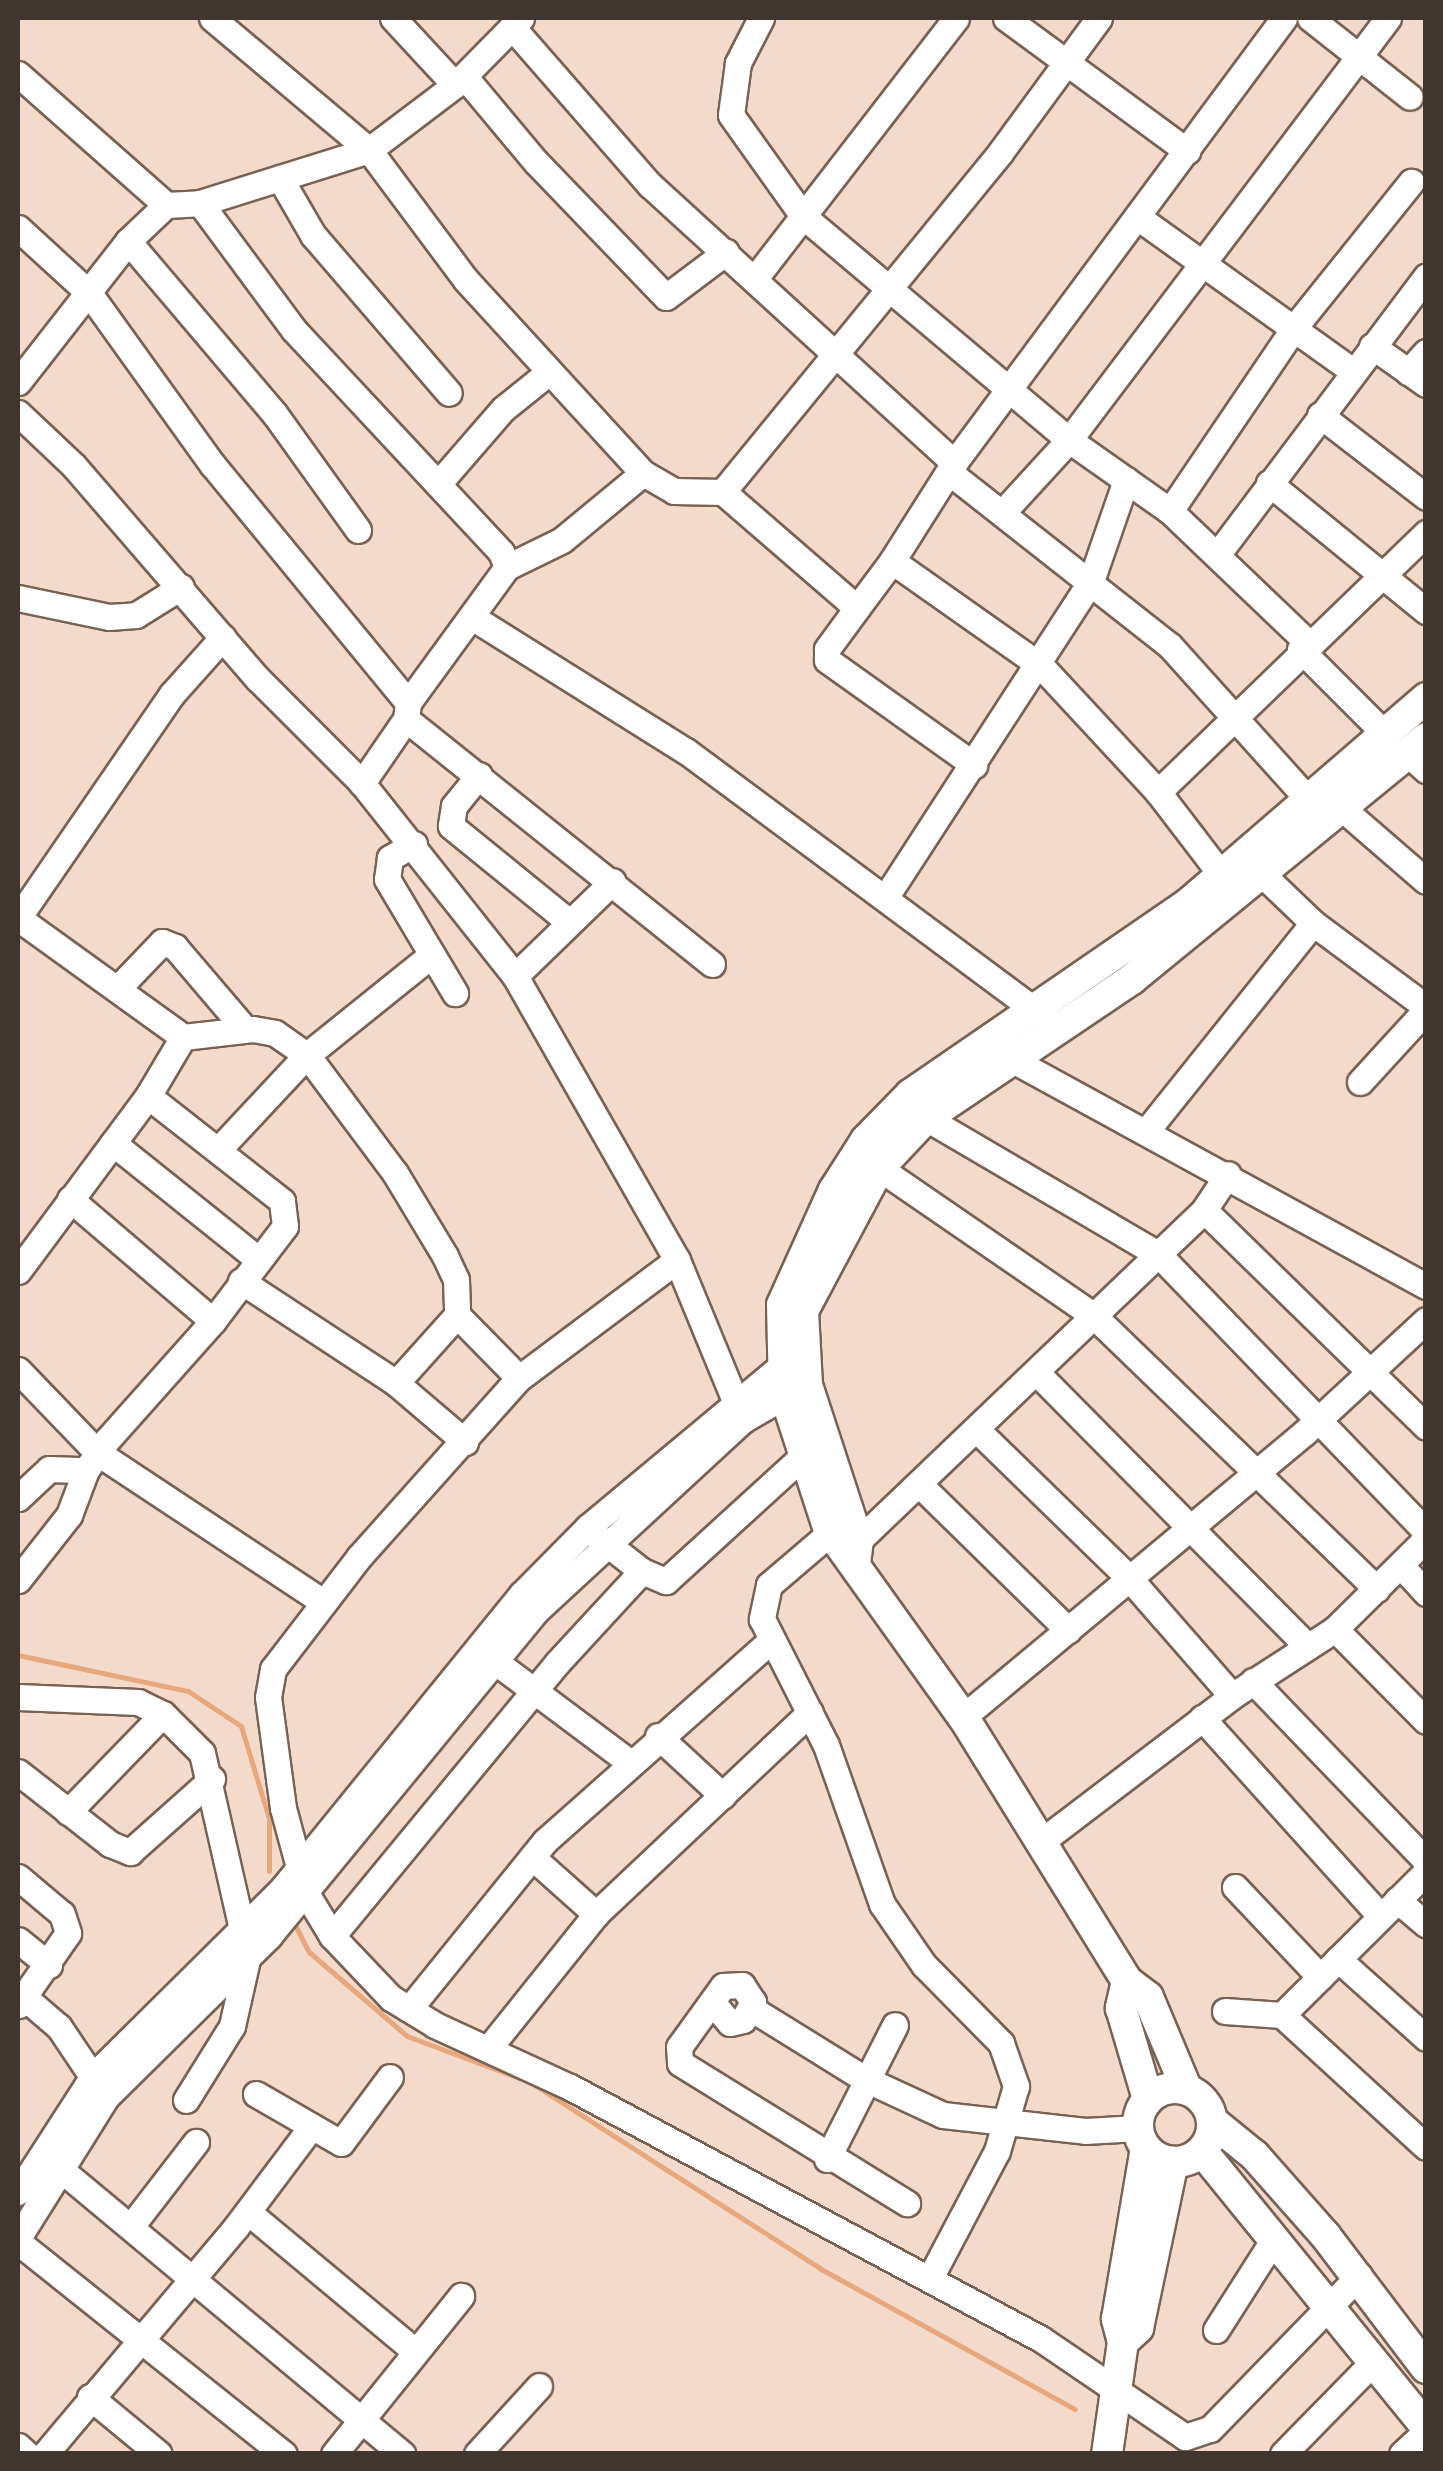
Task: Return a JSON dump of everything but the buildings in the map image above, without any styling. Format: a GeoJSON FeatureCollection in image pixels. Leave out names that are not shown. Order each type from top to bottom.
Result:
{"type":"FeatureCollection","features":[{"type":"Feature","properties":{"kind":"main road"},"geometry":{"type":"LineString","coordinates":[[1426,698],[1411,749],[1263,876],[1230,886],[1030,1007],[911,1094],[866,1140],[803,1248],[782,1305],[802,1457],[848,1538],[1127,1981],[1148,1997],[1188,2090],[1204,2102],[1212,2122],[1254,2156],[1359,2276],[1426,2368]]}},
{"type":"Feature","properties":{"kind":"main road"},"geometry":{"type":"LineString","coordinates":[[848,1538],[793,1372],[803,1311],[879,1168],[926,1118],[1058,1028],[1230,886],[1306,796],[1411,749]]}},
{"type":"Feature","properties":{"kind":"main road"},"geometry":{"type":"LineString","coordinates":[[1106,2454],[1123,2342],[1118,2320],[1148,2099],[1121,2008],[1127,1981]]}},
{"type":"Feature","properties":{"kind":"main road"},"geometry":{"type":"LineString","coordinates":[[1148,2099],[1166,2088],[1188,2090]]}},
{"type":"Feature","properties":{"kind":"main road"},"geometry":{"type":"LineString","coordinates":[[1202,2151],[1212,2122]]}},
{"type":"Feature","properties":{"kind":"main road"},"geometry":{"type":"LineString","coordinates":[[1142,2138],[1173,2162]]}},
{"type":"Feature","properties":{"kind":"main road"},"geometry":{"type":"LineString","coordinates":[[1173,2162],[1202,2151]]}},
{"type":"Feature","properties":{"kind":"main road"},"geometry":{"type":"LineString","coordinates":[[1202,2151],[1426,2429]]}},
{"type":"Feature","properties":{"kind":"main road"},"geometry":{"type":"LineString","coordinates":[[1123,2342],[1138,2328],[1173,2162]]}},
{"type":"Feature","properties":{"kind":"street"},"geometry":{"type":"LineString","coordinates":[[212,18],[369,150],[466,280],[643,473],[674,491],[723,492],[857,608]]}},
{"type":"Feature","properties":{"kind":"street"},"geometry":{"type":"LineString","coordinates":[[393,18],[460,80],[666,297],[726,252]]}},
{"type":"Feature","properties":{"kind":"street"},"geometry":{"type":"LineString","coordinates":[[762,18],[738,62],[731,115],[803,216],[1070,440],[1170,511],[1411,749]]}},
{"type":"Feature","properties":{"kind":"street"},"geometry":{"type":"LineString","coordinates":[[756,277],[956,18]]}},
{"type":"Feature","properties":{"kind":"street"},"geometry":{"type":"LineString","coordinates":[[1006,18],[1187,150]]}},
{"type":"Feature","properties":{"kind":"street"},"geometry":{"type":"LineString","coordinates":[[723,492],[889,291],[1100,18]]}},
{"type":"Feature","properties":{"kind":"street"},"geometry":{"type":"LineString","coordinates":[[974,765],[827,660],[827,649],[892,561],[951,467],[1284,18]]}},
{"type":"Feature","properties":{"kind":"street"},"geometry":{"type":"LineString","coordinates":[[1310,18],[1410,97]]}},
{"type":"Feature","properties":{"kind":"street"},"geometry":{"type":"LineString","coordinates":[[1002,513],[1070,440],[1388,18]]}},
{"type":"Feature","properties":{"kind":"street"},"geometry":{"type":"LineString","coordinates":[[18,382],[128,241],[166,206],[200,203],[369,150],[460,80],[516,22],[650,185],[756,277],[1002,513],[1092,581],[1237,713],[1306,796]]}},
{"type":"Feature","properties":{"kind":"street"},"geometry":{"type":"LineString","coordinates":[[18,74],[166,206]]}},
{"type":"Feature","properties":{"kind":"street"},"geometry":{"type":"LineString","coordinates":[[280,178],[313,235],[449,392]]}},
{"type":"Feature","properties":{"kind":"street"},"geometry":{"type":"LineString","coordinates":[[1170,511],[1293,330],[1411,182]]}},
{"type":"Feature","properties":{"kind":"street"},"geometry":{"type":"LineString","coordinates":[[200,203],[294,330],[438,484],[507,566]]}},
{"type":"Feature","properties":{"kind":"street"},"geometry":{"type":"LineString","coordinates":[[1139,218],[1354,372]]}},
{"type":"Feature","properties":{"kind":"street"},"geometry":{"type":"LineString","coordinates":[[18,228],[89,293],[246,507],[407,711],[479,775],[712,964]]}},
{"type":"Feature","properties":{"kind":"street"},"geometry":{"type":"LineString","coordinates":[[128,241],[274,413],[358,530]]}},
{"type":"Feature","properties":{"kind":"street"},"geometry":{"type":"LineString","coordinates":[[1216,556],[1426,276]]}},
{"type":"Feature","properties":{"kind":"street"},"geometry":{"type":"LineString","coordinates":[[1372,346],[1420,369]]}},
{"type":"Feature","properties":{"kind":"street"},"geometry":{"type":"LineString","coordinates":[[438,484],[504,409],[549,372]]}},
{"type":"Feature","properties":{"kind":"street"},"geometry":{"type":"LineString","coordinates":[[18,412],[362,783],[516,976],[677,1260],[739,1410]]}},
{"type":"Feature","properties":{"kind":"street"},"geometry":{"type":"LineString","coordinates":[[1320,415],[1426,497]]}},
{"type":"Feature","properties":{"kind":"street"},"geometry":{"type":"LineString","coordinates":[[362,783],[507,566],[562,540],[643,473]]}},
{"type":"Feature","properties":{"kind":"street"},"geometry":{"type":"LineString","coordinates":[[887,895],[1041,666],[1092,581],[1126,480]]}},
{"type":"Feature","properties":{"kind":"street"},"geometry":{"type":"LineString","coordinates":[[1270,483],[1384,572],[1426,611]]}},
{"type":"Feature","properties":{"kind":"street"},"geometry":{"type":"LineString","coordinates":[[1158,792],[1303,646],[1426,533]]}},
{"type":"Feature","properties":{"kind":"street"},"geometry":{"type":"LineString","coordinates":[[892,561],[1041,666],[1158,792],[1230,886]]}},
{"type":"Feature","properties":{"kind":"street"},"geometry":{"type":"LineString","coordinates":[[18,598],[109,617],[136,615],[181,587]]}},
{"type":"Feature","properties":{"kind":"street"},"geometry":{"type":"LineString","coordinates":[[472,617],[686,750],[887,895],[1058,1028]]}},
{"type":"Feature","properties":{"kind":"street"},"geometry":{"type":"LineString","coordinates":[[223,637],[172,694],[18,918],[183,1038],[244,1028],[275,1033],[308,1055],[395,1173],[446,1256],[456,1280],[457,1315],[520,1378]]}},
{"type":"Feature","properties":{"kind":"street"},"geometry":{"type":"LineString","coordinates":[[479,775],[454,806],[452,826],[568,921]]}},
{"type":"Feature","properties":{"kind":"street"},"geometry":{"type":"LineString","coordinates":[[1344,810],[1426,881]]}},
{"type":"Feature","properties":{"kind":"street"},"geometry":{"type":"LineString","coordinates":[[414,844],[390,858],[387,879],[455,993]]}},
{"type":"Feature","properties":{"kind":"street"},"geometry":{"type":"LineString","coordinates":[[1263,876],[1313,923],[1426,1009],[1360,1082]]}},
{"type":"Feature","properties":{"kind":"street"},"geometry":{"type":"LineString","coordinates":[[516,976],[613,881]]}},
{"type":"Feature","properties":{"kind":"street"},"geometry":{"type":"LineString","coordinates":[[1148,1129],[1313,923]]}},
{"type":"Feature","properties":{"kind":"street"},"geometry":{"type":"LineString","coordinates":[[116,989],[162,942],[175,947],[244,1028]]}},
{"type":"Feature","properties":{"kind":"street"},"geometry":{"type":"LineString","coordinates":[[218,1150],[308,1055],[430,956]]}},
{"type":"Feature","properties":{"kind":"street"},"geometry":{"type":"LineString","coordinates":[[18,1272],[148,1096],[183,1038]]}},
{"type":"Feature","properties":{"kind":"street"},"geometry":{"type":"LineString","coordinates":[[1011,1058],[1148,1129],[1426,1286]]}},
{"type":"Feature","properties":{"kind":"street"},"geometry":{"type":"LineString","coordinates":[[18,1580],[69,1515],[92,1462],[213,1321],[285,1226],[282,1200],[148,1096]]}},
{"type":"Feature","properties":{"kind":"street"},"geometry":{"type":"LineString","coordinates":[[926,1118],[1158,1254],[1315,1423],[1426,1535],[1403,1568],[1336,1629],[1202,1718],[1042,1841]]}},
{"type":"Feature","properties":{"kind":"street"},"geometry":{"type":"LineString","coordinates":[[113,1143],[258,1260]]}},
{"type":"Feature","properties":{"kind":"street"},"geometry":{"type":"LineString","coordinates":[[879,1168],[1094,1316],[1376,1589]]}},
{"type":"Feature","properties":{"kind":"street"},"geometry":{"type":"LineString","coordinates":[[930,2278],[1008,2126],[1016,2086],[1012,2061],[898,1935],[810,1712],[762,1619],[770,1584],[848,1538],[919,1484],[1204,1210],[1228,1174]]}},
{"type":"Feature","properties":{"kind":"street"},"geometry":{"type":"LineString","coordinates":[[70,1199],[213,1321]]}},
{"type":"Feature","properties":{"kind":"street"},"geometry":{"type":"LineString","coordinates":[[1204,1210],[1426,1427]]}},
{"type":"Feature","properties":{"kind":"street"},"geometry":{"type":"LineString","coordinates":[[677,1260],[520,1378],[322,1602],[278,1660],[268,1697],[296,1888],[348,1959],[409,2009],[930,2278],[1171,2432],[1198,2436],[1359,2276]]}},
{"type":"Feature","properties":{"kind":"street"},"geometry":{"type":"LineString","coordinates":[[242,1281],[396,1383],[465,1442]]}},
{"type":"Feature","properties":{"kind":"street"},"geometry":{"type":"LineString","coordinates":[[396,1383],[457,1315]]}},
{"type":"Feature","properties":{"kind":"street"},"geometry":{"type":"LineString","coordinates":[[963,1718],[1258,1472],[1426,1320]]}},
{"type":"Feature","properties":{"kind":"street"},"geometry":{"type":"LineString","coordinates":[[18,1370],[92,1462],[322,1602]]}},
{"type":"Feature","properties":{"kind":"street"},"geometry":{"type":"LineString","coordinates":[[18,2192],[99,2086],[296,1888],[486,1654],[595,1535],[739,1410],[793,1372]]}},
{"type":"Feature","properties":{"kind":"street"},"geometry":{"type":"LineString","coordinates":[[1037,1373],[1308,1646]]}},
{"type":"Feature","properties":{"kind":"street"},"geometry":{"type":"LineString","coordinates":[[977,1430],[1426,1861]]}},
{"type":"Feature","properties":{"kind":"street"},"geometry":{"type":"LineString","coordinates":[[595,1535],[642,1572],[666,1581],[676,1577],[802,1457]]}},
{"type":"Feature","properties":{"kind":"street"},"geometry":{"type":"LineString","coordinates":[[18,1498],[48,1469],[92,1462]]}},
{"type":"Feature","properties":{"kind":"street"},"geometry":{"type":"LineString","coordinates":[[919,1484],[1068,1630]]}},
{"type":"Feature","properties":{"kind":"street"},"geometry":{"type":"LineString","coordinates":[[1403,1568],[1426,1593]]}},
{"type":"Feature","properties":{"kind":"street"},"geometry":{"type":"LineString","coordinates":[[332,1936],[536,1690],[642,1572]]}},
{"type":"Feature","properties":{"kind":"street"},"geometry":{"type":"LineString","coordinates":[[1336,1629],[1426,1721]]}},
{"type":"Feature","properties":{"kind":"street"},"geometry":{"type":"LineString","coordinates":[[409,2009],[532,1857],[628,1761],[771,1640]]}},
{"type":"Feature","properties":{"kind":"street"},"geometry":{"type":"LineString","coordinates":[[486,1654],[628,1761]]}},
{"type":"Feature","properties":{"kind":"street"},"geometry":{"type":"LineString","coordinates":[[18,1697],[114,1698],[162,1714],[202,1753],[253,1935],[232,2026],[186,2100]]}},
{"type":"Feature","properties":{"kind":"street"},"geometry":{"type":"LineString","coordinates":[[488,2049],[596,1914],[810,1712]]}},
{"type":"Feature","properties":{"kind":"street"},"geometry":{"type":"LineString","coordinates":[[68,1812],[162,1714]]}},
{"type":"Feature","properties":{"kind":"street"},"geometry":{"type":"LineString","coordinates":[[1202,1718],[1389,1908],[1426,1924]]}},
{"type":"Feature","properties":{"kind":"street"},"geometry":{"type":"LineString","coordinates":[[658,1736],[723,1796]]}},
{"type":"Feature","properties":{"kind":"street"},"geometry":{"type":"LineString","coordinates":[[18,1772],[68,1812],[130,1852],[212,1779]]}},
{"type":"Feature","properties":{"kind":"street"},"geometry":{"type":"LineString","coordinates":[[532,1857],[596,1914]]}},
{"type":"Feature","properties":{"kind":"street"},"geometry":{"type":"LineString","coordinates":[[1282,2015],[1426,1872]]}},
{"type":"Feature","properties":{"kind":"street"},"geometry":{"type":"LineString","coordinates":[[18,1877],[68,1924],[65,1945],[21,2001],[58,2027],[99,2086]]}},
{"type":"Feature","properties":{"kind":"street"},"geometry":{"type":"LineString","coordinates":[[1234,1887],[1329,1968],[1426,2038]]}},
{"type":"Feature","properties":{"kind":"street"},"geometry":{"type":"LineString","coordinates":[[18,1940],[49,1964]]}},
{"type":"Feature","properties":{"kind":"street"},"geometry":{"type":"LineString","coordinates":[[907,2203],[827,2159],[680,2063],[679,2047],[713,2003],[730,2023],[752,2009],[865,2079],[943,2115],[1008,2126],[1142,2138]]}},
{"type":"Feature","properties":{"kind":"street"},"geometry":{"type":"LineString","coordinates":[[1225,2012],[1282,2015],[1426,2147]]}},
{"type":"Feature","properties":{"kind":"street"},"geometry":{"type":"LineString","coordinates":[[827,2159],[895,2025]]}},
{"type":"Feature","properties":{"kind":"street"},"geometry":{"type":"LineString","coordinates":[[256,2094],[311,2127],[348,2142],[390,2077]]}},
{"type":"Feature","properties":{"kind":"street"},"geometry":{"type":"LineString","coordinates":[[99,2086],[18,2240],[284,2454]]}},
{"type":"Feature","properties":{"kind":"street"},"geometry":{"type":"LineString","coordinates":[[45,2454],[140,2336],[248,2212],[311,2127]]}},
{"type":"Feature","properties":{"kind":"street"},"geometry":{"type":"LineString","coordinates":[[132,2225],[196,2142]]}},
{"type":"Feature","properties":{"kind":"street"},"geometry":{"type":"LineString","coordinates":[[59,2168],[402,2454]]}},
{"type":"Feature","properties":{"kind":"street"},"geometry":{"type":"LineString","coordinates":[[248,2212],[415,2352]]}},
{"type":"Feature","properties":{"kind":"street"},"geometry":{"type":"LineString","coordinates":[[1216,2330],[1272,2242]]}},
{"type":"Feature","properties":{"kind":"street"},"geometry":{"type":"LineString","coordinates":[[334,2454],[462,2296]]}},
{"type":"Feature","properties":{"kind":"street"},"geometry":{"type":"LineString","coordinates":[[1283,2454],[1372,2364]]}},
{"type":"Feature","properties":{"kind":"street"},"geometry":{"type":"LineString","coordinates":[[476,2454],[539,2386]]}},
{"type":"Feature","properties":{"kind":"street"},"geometry":{"type":"LineString","coordinates":[[90,2397],[159,2454]]}},
{"type":"Feature","properties":{"kind":"street"},"geometry":{"type":"LineString","coordinates":[[1402,2454],[1426,2429]]}},
{"type":"Feature","properties":{"kind":"street"},"geometry":{"type":"LineString","coordinates":[[18,2446],[27,2454]]}},
{"type":"Feature","properties":{"kind":"waterway"},"geometry":{"type":"LineString","coordinates":[[18,1655],[188,1691],[241,1726],[269,1819],[269,1871]]}},
{"type":"Feature","properties":{"kind":"waterway"},"geometry":{"type":"LineString","coordinates":[[294,1923],[309,1952],[407,2036],[530,2082],[821,2269],[1075,2409]]}}]}
